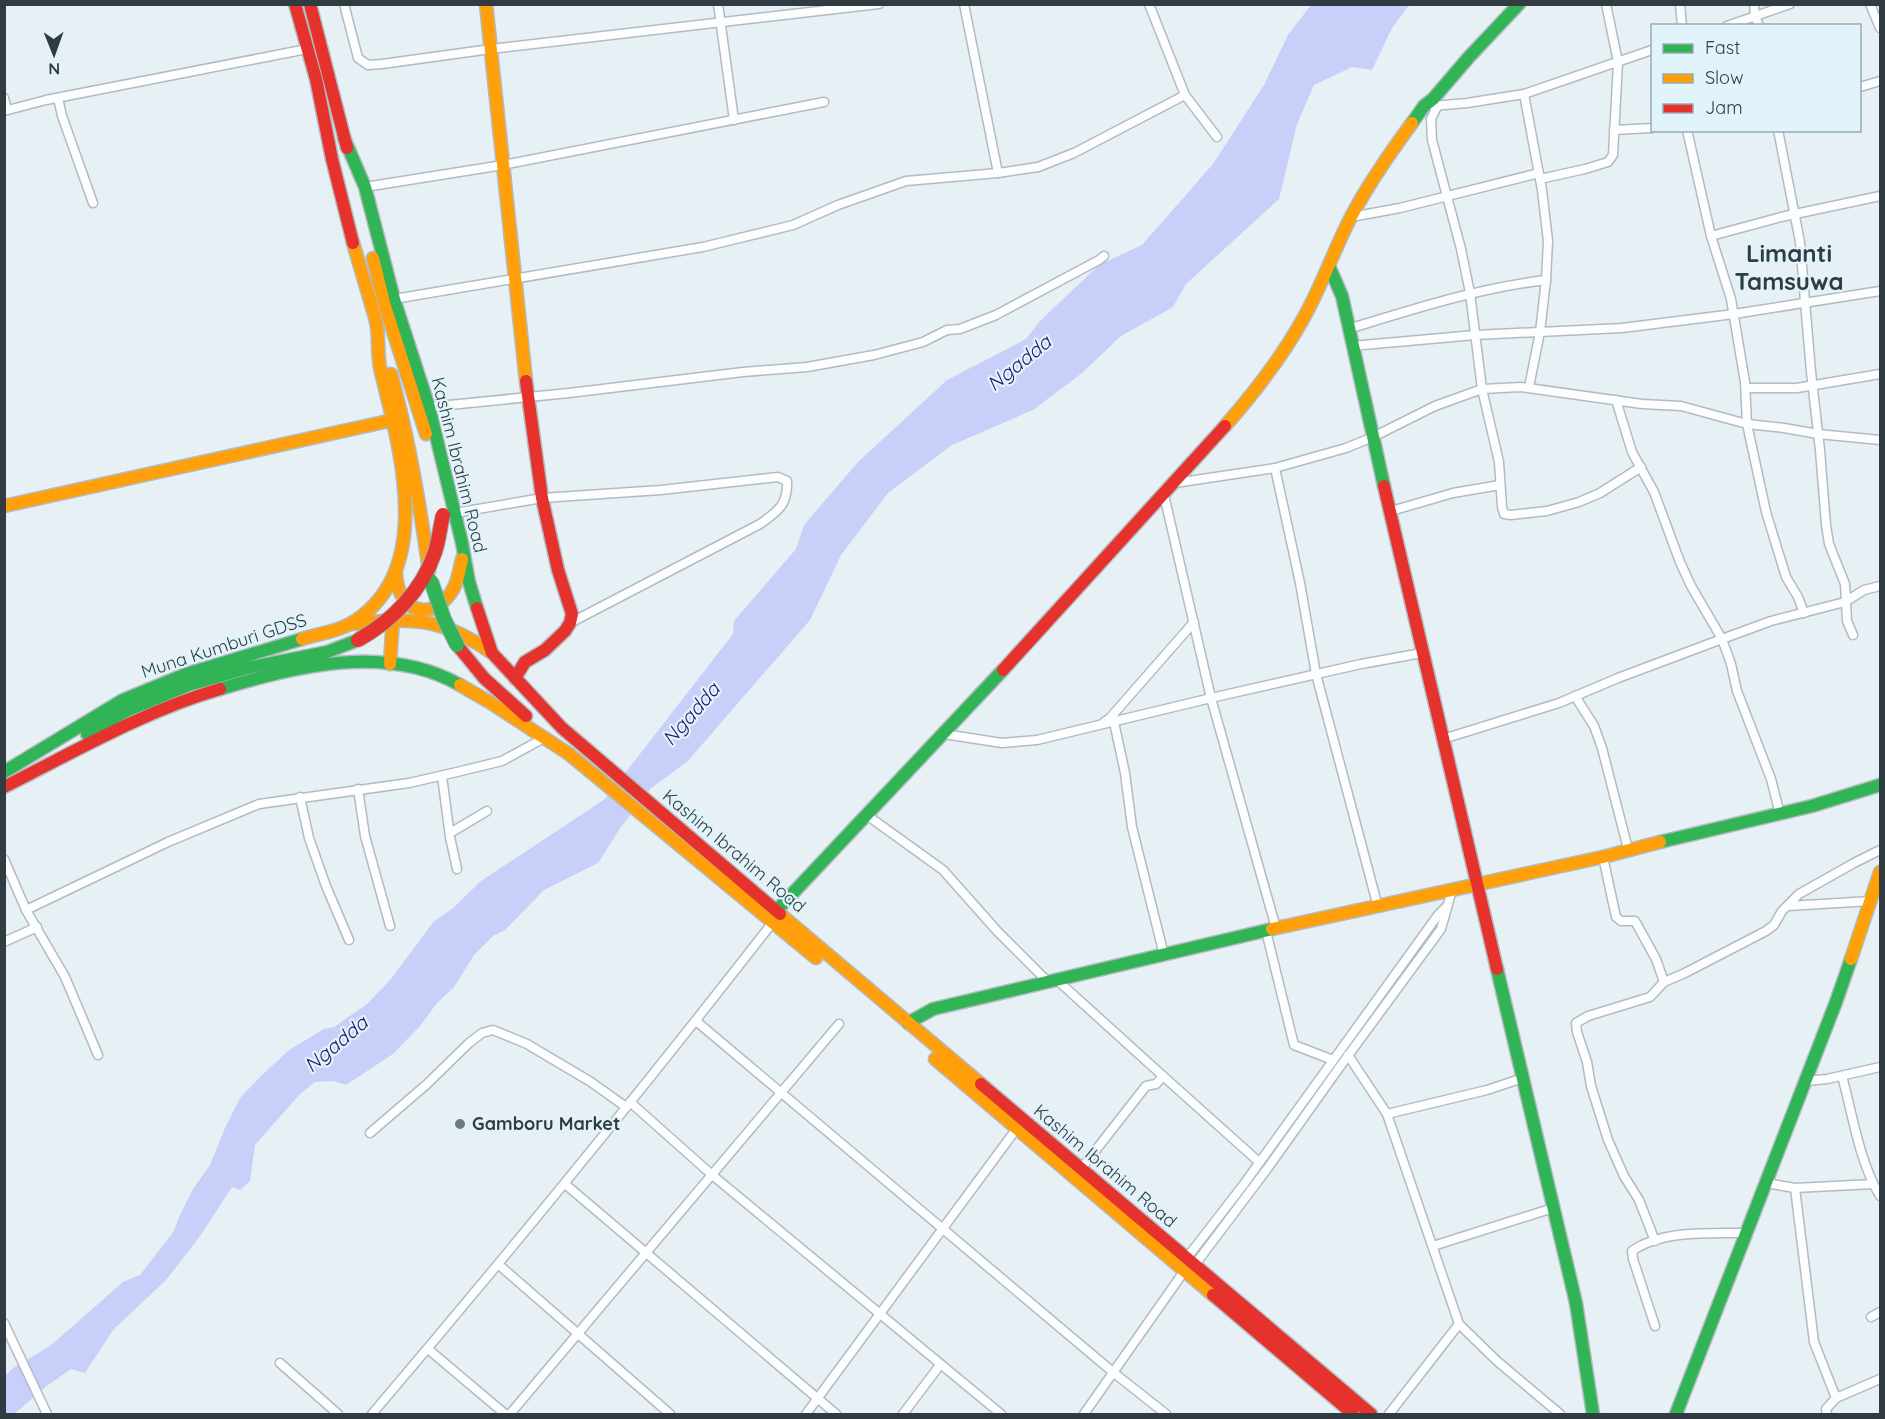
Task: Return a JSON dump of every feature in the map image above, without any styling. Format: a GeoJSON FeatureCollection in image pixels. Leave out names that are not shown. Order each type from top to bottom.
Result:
{"type":"FeatureCollection","features":[{"type":"Feature","properties":{"kind":"main road"},"geometry":{"type":"LineString","coordinates":[[295,4],[316,79],[337,179],[399,402],[422,514],[431,582],[444,619],[457,645],[484,678],[577,755]]}},
{"type":"Feature","properties":{"kind":"main road"},"geometry":{"type":"LineString","coordinates":[[4,785],[126,711],[189,685],[248,668],[327,652],[374,632],[406,603],[434,555],[449,514],[439,474],[384,303],[310,4]]}},
{"type":"Feature","properties":{"kind":"main road"},"geometry":{"type":"LineString","coordinates":[[486,4],[528,397],[542,498],[558,570],[572,614],[566,631],[545,650],[525,662],[515,678]]}},
{"type":"Feature","properties":{"kind":"main road"},"geometry":{"type":"LineString","coordinates":[[775,916],[1245,405],[1274,366],[1304,318],[1351,217],[1369,185],[1431,106],[1432,99],[1519,4]]}},
{"type":"Feature","properties":{"kind":"main road","name":"Kashim Ibrahim Road"},"geometry":{"type":"LineString","coordinates":[[344,138],[365,187],[394,299],[429,407],[449,514],[463,551],[469,582],[492,653],[577,755]]}},
{"type":"Feature","properties":{"kind":"main road"},"geometry":{"type":"LineString","coordinates":[[1329,266],[1342,296],[1422,653],[1576,1303],[1593,1414]]}},
{"type":"Feature","properties":{"kind":"main road"},"geometry":{"type":"LineString","coordinates":[[348,625],[376,602],[388,587],[396,572],[402,552],[406,518],[402,469],[380,368],[377,325]]}},
{"type":"Feature","properties":{"kind":"main road"},"geometry":{"type":"LineString","coordinates":[[4,506],[393,420]]}},
{"type":"Feature","properties":{"kind":"main road"},"geometry":{"type":"LineString","coordinates":[[396,572],[397,589],[402,599],[412,608],[434,609],[448,597],[454,588],[463,551]]}},
{"type":"Feature","properties":{"kind":"main road"},"geometry":{"type":"LineString","coordinates":[[348,625],[393,618],[429,620],[462,633],[492,653]]}},
{"type":"Feature","properties":{"kind":"main road"},"geometry":{"type":"LineString","coordinates":[[390,664],[393,618]]}},
{"type":"Feature","properties":{"kind":"main road","name":"Muna Kumburi GDSS"},"geometry":{"type":"LineString","coordinates":[[4,772],[123,700],[186,674],[348,625]]}},
{"type":"Feature","properties":{"kind":"main road","name":"Kashim Ibrahim Road"},"geometry":{"type":"LineString","coordinates":[[4,785],[179,702],[263,676],[337,663],[370,661],[408,666],[451,680],[544,738],[577,755],[679,836],[1019,1125],[1189,1265],[1262,1320],[1371,1414]]}},
{"type":"Feature","properties":{"kind":"main road"},"geometry":{"type":"LineString","coordinates":[[908,1023],[933,1009],[1377,907],[1451,897],[1478,885],[1780,814],[1881,785]]}},
{"type":"Feature","properties":{"kind":"main road"},"geometry":{"type":"LineString","coordinates":[[1858,793],[1881,793]]}},
{"type":"Feature","properties":{"kind":"main road"},"geometry":{"type":"LineString","coordinates":[[1676,1414],[1836,1002],[1881,872]]}},
{"type":"Feature","properties":{"kind":"main road","name":"Kashim Ibrahim Road"},"geometry":{"type":"LineString","coordinates":[[775,916],[908,1023],[1019,1125],[1081,1169],[1189,1265],[1222,1302],[1353,1414]]}},
{"type":"Feature","properties":{"kind":"street"},"geometry":{"type":"LineString","coordinates":[[344,4],[358,58],[368,65],[879,4]]}},
{"type":"Feature","properties":{"kind":"street"},"geometry":{"type":"LineString","coordinates":[[718,4],[734,120]]}},
{"type":"Feature","properties":{"kind":"street"},"geometry":{"type":"LineString","coordinates":[[964,4],[998,173]]}},
{"type":"Feature","properties":{"kind":"street"},"geometry":{"type":"LineString","coordinates":[[1149,4],[1185,95],[1217,137]]}},
{"type":"Feature","properties":{"kind":"street"},"geometry":{"type":"LineString","coordinates":[[1351,217],[1539,176],[1585,169],[1608,162],[1613,155],[1618,62],[1606,4]]}},
{"type":"Feature","properties":{"kind":"street"},"geometry":{"type":"LineString","coordinates":[[1680,4],[1682,24]]}},
{"type":"Feature","properties":{"kind":"street"},"geometry":{"type":"LineString","coordinates":[[1754,4],[1758,24]]}},
{"type":"Feature","properties":{"kind":"street"},"geometry":{"type":"LineString","coordinates":[[1733,24],[1790,4]]}},
{"type":"Feature","properties":{"kind":"street"},"geometry":{"type":"LineString","coordinates":[[1870,4],[1881,28]]}},
{"type":"Feature","properties":{"kind":"street"},"geometry":{"type":"LineString","coordinates":[[4,98],[6,111],[58,98],[307,49]]}},
{"type":"Feature","properties":{"kind":"street"},"geometry":{"type":"LineString","coordinates":[[1641,467],[1600,493],[1579,502],[1547,511],[1511,516],[1504,514],[1498,462],[1482,389],[1470,293],[1432,140],[1431,106],[1524,94],[1651,51]]}},
{"type":"Feature","properties":{"kind":"street"},"geometry":{"type":"LineString","coordinates":[[1861,87],[1881,81]]}},
{"type":"Feature","properties":{"kind":"street"},"geometry":{"type":"LineString","coordinates":[[1524,94],[1548,240],[1540,332],[1529,387]]}},
{"type":"Feature","properties":{"kind":"street"},"geometry":{"type":"LineString","coordinates":[[394,299],[703,247],[782,228],[906,181],[1038,167],[1074,153],[1185,95]]}},
{"type":"Feature","properties":{"kind":"street"},"geometry":{"type":"LineString","coordinates":[[58,98],[62,116],[93,203]]}},
{"type":"Feature","properties":{"kind":"street"},"geometry":{"type":"LineString","coordinates":[[365,187],[503,165],[824,102]]}},
{"type":"Feature","properties":{"kind":"street"},"geometry":{"type":"LineString","coordinates":[[1614,130],[1651,128]]}},
{"type":"Feature","properties":{"kind":"street"},"geometry":{"type":"LineString","coordinates":[[1687,132],[1711,236],[1731,299],[1746,388],[1747,424],[1766,512],[1786,577],[1804,613]]}},
{"type":"Feature","properties":{"kind":"street"},"geometry":{"type":"LineString","coordinates":[[1778,132],[1800,242],[1826,525],[1829,544],[1845,584],[1847,621],[1853,635]]}},
{"type":"Feature","properties":{"kind":"street"},"geometry":{"type":"LineString","coordinates":[[1711,236],[1795,214],[1881,196]]}},
{"type":"Feature","properties":{"kind":"street"},"geometry":{"type":"LineString","coordinates":[[429,407],[807,367],[874,355],[923,342],[947,330],[960,329],[996,315],[1104,256]]}},
{"type":"Feature","properties":{"kind":"street"},"geometry":{"type":"LineString","coordinates":[[1348,329],[1470,293],[1510,284],[1546,280]]}},
{"type":"Feature","properties":{"kind":"street"},"geometry":{"type":"LineString","coordinates":[[1352,346],[1476,335],[1622,328],[1734,314],[1881,291]]}},
{"type":"Feature","properties":{"kind":"street"},"geometry":{"type":"LineString","coordinates":[[1746,388],[1778,389],[1881,374]]}},
{"type":"Feature","properties":{"kind":"street"},"geometry":{"type":"LineString","coordinates":[[1175,483],[1275,468],[1346,448],[1435,406],[1482,389],[1529,387],[1642,404],[1681,406],[1747,424],[1881,440]]}},
{"type":"Feature","properties":{"kind":"street"},"geometry":{"type":"LineString","coordinates":[[1616,400],[1632,452],[1654,492],[1691,586],[1722,639],[1737,691],[1771,779],[1780,814]]}},
{"type":"Feature","properties":{"kind":"street"},"geometry":{"type":"LineString","coordinates":[[1275,468],[1300,583],[1316,674],[1377,907]]}},
{"type":"Feature","properties":{"kind":"street"},"geometry":{"type":"LineString","coordinates":[[449,514],[542,498],[661,490],[778,477],[788,481],[788,493],[781,508],[760,524],[570,623]]}},
{"type":"Feature","properties":{"kind":"street"},"geometry":{"type":"LineString","coordinates":[[1391,511],[1453,493],[1500,485]]}},
{"type":"Feature","properties":{"kind":"street"},"geometry":{"type":"LineString","coordinates":[[1164,495],[1211,698],[1271,930],[1294,1045],[1333,1060]]}},
{"type":"Feature","properties":{"kind":"street"},"geometry":{"type":"LineString","coordinates":[[1443,739],[1521,716],[1771,621],[1845,602],[1863,590],[1881,586]]}},
{"type":"Feature","properties":{"kind":"street"},"geometry":{"type":"LineString","coordinates":[[1101,724],[1110,718],[1194,622]]}},
{"type":"Feature","properties":{"kind":"street"},"geometry":{"type":"LineString","coordinates":[[944,734],[1002,743],[1037,740],[1316,674],[1422,653]]}},
{"type":"Feature","properties":{"kind":"street"},"geometry":{"type":"LineString","coordinates":[[1575,696],[1594,726],[1598,737],[1628,849]]}},
{"type":"Feature","properties":{"kind":"street"},"geometry":{"type":"LineString","coordinates":[[1114,722],[1125,773],[1132,827],[1164,955]]}},
{"type":"Feature","properties":{"kind":"street"},"geometry":{"type":"LineString","coordinates":[[26,910],[168,842],[259,804],[409,783],[442,776],[502,761],[544,738]]}},
{"type":"Feature","properties":{"kind":"street"},"geometry":{"type":"LineString","coordinates":[[442,776],[457,869]]}},
{"type":"Feature","properties":{"kind":"street"},"geometry":{"type":"LineString","coordinates":[[358,789],[365,836],[390,926]]}},
{"type":"Feature","properties":{"kind":"street"},"geometry":{"type":"LineString","coordinates":[[300,797],[312,848],[349,940]]}},
{"type":"Feature","properties":{"kind":"street"},"geometry":{"type":"LineString","coordinates":[[450,833],[487,811]]}},
{"type":"Feature","properties":{"kind":"street"},"geometry":{"type":"LineString","coordinates":[[868,816],[943,870],[998,932],[1260,1162]]}},
{"type":"Feature","properties":{"kind":"street"},"geometry":{"type":"LineString","coordinates":[[1655,1241],[1639,1200],[1624,1176],[1608,1140],[1591,1086],[1576,1023],[1588,1016],[1650,997],[1664,981],[1683,974],[1766,931],[1774,925],[1782,911],[1799,894],[1881,850]]}},
{"type":"Feature","properties":{"kind":"street"},"geometry":{"type":"LineString","coordinates":[[1603,857],[1616,916],[1621,921],[1635,921],[1656,959],[1664,981]]}},
{"type":"Feature","properties":{"kind":"street"},"geometry":{"type":"LineString","coordinates":[[4,859],[26,910],[65,977],[98,1055]]}},
{"type":"Feature","properties":{"kind":"street"},"geometry":{"type":"LineString","coordinates":[[1189,1265],[1267,1169],[1441,929],[1451,897]]}},
{"type":"Feature","properties":{"kind":"street"},"geometry":{"type":"LineString","coordinates":[[1084,1414],[1260,1162],[1451,897]]}},
{"type":"Feature","properties":{"kind":"street"},"geometry":{"type":"LineString","coordinates":[[1788,906],[1871,901]]}},
{"type":"Feature","properties":{"kind":"street"},"geometry":{"type":"LineString","coordinates":[[372,1414],[565,1184],[696,1021],[775,916]]}},
{"type":"Feature","properties":{"kind":"street"},"geometry":{"type":"LineString","coordinates":[[4,942],[37,927]]}},
{"type":"Feature","properties":{"kind":"street"},"geometry":{"type":"LineString","coordinates":[[696,1021],[782,1091],[1114,1373],[1166,1414]]}},
{"type":"Feature","properties":{"kind":"street"},"geometry":{"type":"LineString","coordinates":[[510,1414],[838,1024]]}},
{"type":"Feature","properties":{"kind":"street"},"geometry":{"type":"LineString","coordinates":[[370,1133],[482,1033],[493,1030],[527,1044],[628,1105],[1001,1414]]}},
{"type":"Feature","properties":{"kind":"street"},"geometry":{"type":"LineString","coordinates":[[1348,1055],[1387,1114],[1459,1324],[1497,1361],[1560,1414]]}},
{"type":"Feature","properties":{"kind":"street"},"geometry":{"type":"LineString","coordinates":[[1806,1081],[1881,1067]]}},
{"type":"Feature","properties":{"kind":"street"},"geometry":{"type":"LineString","coordinates":[[1081,1169],[1146,1086],[1156,1084],[1163,1076]]}},
{"type":"Feature","properties":{"kind":"street"},"geometry":{"type":"LineString","coordinates":[[1842,1076],[1861,1152],[1873,1184],[1881,1196]]}},
{"type":"Feature","properties":{"kind":"street"},"geometry":{"type":"LineString","coordinates":[[1387,1114],[1487,1090],[1523,1078]]}},
{"type":"Feature","properties":{"kind":"street"},"geometry":{"type":"LineString","coordinates":[[806,1414],[1019,1125]]}},
{"type":"Feature","properties":{"kind":"street"},"geometry":{"type":"LineString","coordinates":[[1766,1183],[1795,1188],[1873,1184]]}},
{"type":"Feature","properties":{"kind":"street"},"geometry":{"type":"LineString","coordinates":[[565,1184],[836,1414]]}},
{"type":"Feature","properties":{"kind":"street"},"geometry":{"type":"LineString","coordinates":[[1795,1188],[1814,1342],[1836,1398]]}},
{"type":"Feature","properties":{"kind":"street"},"geometry":{"type":"LineString","coordinates":[[1433,1246],[1553,1208]]}},
{"type":"Feature","properties":{"kind":"street"},"geometry":{"type":"LineString","coordinates":[[1655,1326],[1632,1251],[1655,1241],[1693,1233],[1746,1233]]}},
{"type":"Feature","properties":{"kind":"street"},"geometry":{"type":"LineString","coordinates":[[498,1264],[670,1414]]}},
{"type":"Feature","properties":{"kind":"street"},"geometry":{"type":"LineString","coordinates":[[1871,1317],[1881,1312]]}},
{"type":"Feature","properties":{"kind":"street"},"geometry":{"type":"LineString","coordinates":[[4,1323],[45,1410]]}},
{"type":"Feature","properties":{"kind":"street"},"geometry":{"type":"LineString","coordinates":[[1389,1414],[1459,1324]]}},
{"type":"Feature","properties":{"kind":"street"},"geometry":{"type":"LineString","coordinates":[[428,1349],[505,1414]]}},
{"type":"Feature","properties":{"kind":"street"},"geometry":{"type":"LineString","coordinates":[[280,1363],[339,1414]]}},
{"type":"Feature","properties":{"kind":"street"},"geometry":{"type":"LineString","coordinates":[[903,1414],[940,1365]]}},
{"type":"Feature","properties":{"kind":"street"},"geometry":{"type":"LineString","coordinates":[[1827,1414],[1826,1410],[1836,1398],[1881,1379]]}},
{"type":"Feature","properties":{"kind":"water","name":"Ngadda"},"geometry":{"type":"Polygon","coordinates":[[[1311,5],[1409,5],[1392,28],[1372,70],[1352,67],[1314,85],[1297,124],[1279,199],[1186,284],[1173,307],[1121,336],[1082,373],[1033,410],[952,445],[888,493],[841,555],[810,620],[687,762],[651,788],[621,827],[598,863],[544,890],[505,930],[493,936],[474,955],[454,987],[393,1054],[346,1085],[333,1081],[315,1082],[301,1093],[255,1145],[250,1181],[240,1190],[232,1187],[198,1239],[166,1280],[113,1330],[85,1373],[71,1369],[14,1414],[5,1414],[5,1376],[13,1368],[50,1346],[123,1282],[140,1275],[174,1231],[193,1189],[210,1165],[240,1098],[289,1050],[324,1029],[334,1027],[367,1004],[391,979],[434,921],[452,909],[481,881],[605,799],[733,634],[734,621],[796,549],[804,525],[858,462],[947,380],[1026,339],[1040,321],[1099,265],[1142,245],[1213,164],[1264,85],[1288,35],[1311,5]]]}},
{"type":"Feature","properties":{"kind":"traffic: fast"},"geometry":{"type":"LineString","coordinates":[[1412,123],[1424,106],[1433,99],[1519,4]]}},
{"type":"Feature","properties":{"kind":"traffic: fast"},"geometry":{"type":"LineString","coordinates":[[344,138],[365,187],[394,299],[429,407],[477,608]]}},
{"type":"Feature","properties":{"kind":"traffic: fast"},"geometry":{"type":"LineString","coordinates":[[1329,266],[1342,296],[1384,486]]}},
{"type":"Feature","properties":{"kind":"traffic: fast"},"geometry":{"type":"LineString","coordinates":[[431,581],[444,619],[457,645]]}},
{"type":"Feature","properties":{"kind":"traffic: fast"},"geometry":{"type":"LineString","coordinates":[[4,772],[123,700],[186,674],[302,639]]}},
{"type":"Feature","properties":{"kind":"traffic: fast"},"geometry":{"type":"LineString","coordinates":[[87,734],[126,711],[189,685],[247,668],[327,652],[358,640]]}},
{"type":"Feature","properties":{"kind":"traffic: fast"},"geometry":{"type":"LineString","coordinates":[[220,689],[310,667],[372,662],[402,665],[432,672],[460,685]]}},
{"type":"Feature","properties":{"kind":"traffic: fast"},"geometry":{"type":"LineString","coordinates":[[777,910],[1003,670]]}},
{"type":"Feature","properties":{"kind":"traffic: fast"},"geometry":{"type":"LineString","coordinates":[[1660,842],[1812,806],[1880,785]]}},
{"type":"Feature","properties":{"kind":"traffic: fast"},"geometry":{"type":"LineString","coordinates":[[908,1023],[933,1009],[1272,929]]}},
{"type":"Feature","properties":{"kind":"traffic: fast"},"geometry":{"type":"LineString","coordinates":[[1676,1414],[1851,959]]}},
{"type":"Feature","properties":{"kind":"traffic: fast"},"geometry":{"type":"LineString","coordinates":[[1497,969],[1576,1303],[1593,1414]]}},
{"type":"Feature","properties":{"kind":"traffic: slow"},"geometry":{"type":"LineString","coordinates":[[486,4],[526,381]]}},
{"type":"Feature","properties":{"kind":"traffic: slow"},"geometry":{"type":"LineString","coordinates":[[1225,426],[1267,374],[1295,333],[1359,203],[1380,168],[1412,123]]}},
{"type":"Feature","properties":{"kind":"traffic: slow"},"geometry":{"type":"LineString","coordinates":[[302,639],[345,627],[377,602],[394,574],[403,542],[405,508],[396,437],[380,366],[376,324],[353,243]]}},
{"type":"Feature","properties":{"kind":"traffic: slow"},"geometry":{"type":"LineString","coordinates":[[373,258],[384,303],[426,434]]}},
{"type":"Feature","properties":{"kind":"traffic: slow"},"geometry":{"type":"LineString","coordinates":[[391,374],[413,472],[429,571]]}},
{"type":"Feature","properties":{"kind":"traffic: slow"},"geometry":{"type":"LineString","coordinates":[[4,506],[393,420]]}},
{"type":"Feature","properties":{"kind":"traffic: slow"},"geometry":{"type":"LineString","coordinates":[[396,572],[397,584],[407,603],[414,608],[432,609],[453,590],[462,559]]}},
{"type":"Feature","properties":{"kind":"traffic: slow"},"geometry":{"type":"LineString","coordinates":[[390,664],[393,618]]}},
{"type":"Feature","properties":{"kind":"traffic: slow"},"geometry":{"type":"LineString","coordinates":[[351,624],[391,621],[425,622],[457,632],[492,653]]}},
{"type":"Feature","properties":{"kind":"traffic: slow"},"geometry":{"type":"LineString","coordinates":[[460,685],[569,754],[816,958]]}},
{"type":"Feature","properties":{"kind":"traffic: slow"},"geometry":{"type":"LineString","coordinates":[[1272,929],[1603,857],[1660,842]]}},
{"type":"Feature","properties":{"kind":"traffic: slow"},"geometry":{"type":"LineString","coordinates":[[1851,959],[1880,872]]}},
{"type":"Feature","properties":{"kind":"traffic: slow"},"geometry":{"type":"LineString","coordinates":[[780,914],[981,1084]]}},
{"type":"Feature","properties":{"kind":"traffic: slow"},"geometry":{"type":"LineString","coordinates":[[935,1059],[1213,1295]]}},
{"type":"Feature","properties":{"kind":"traffic: jam"},"geometry":{"type":"LineString","coordinates":[[295,4],[316,79],[332,159],[353,243]]}},
{"type":"Feature","properties":{"kind":"traffic: jam"},"geometry":{"type":"LineString","coordinates":[[310,4],[347,148]]}},
{"type":"Feature","properties":{"kind":"traffic: jam"},"geometry":{"type":"LineString","coordinates":[[515,678],[525,662],[545,650],[565,631],[572,614],[558,570],[542,498],[526,381]]}},
{"type":"Feature","properties":{"kind":"traffic: jam"},"geometry":{"type":"LineString","coordinates":[[1003,670],[1225,426]]}},
{"type":"Feature","properties":{"kind":"traffic: jam"},"geometry":{"type":"LineString","coordinates":[[1384,486],[1497,969]]}},
{"type":"Feature","properties":{"kind":"traffic: jam"},"geometry":{"type":"LineString","coordinates":[[358,640],[383,624],[414,592],[435,552],[443,515]]}},
{"type":"Feature","properties":{"kind":"traffic: jam"},"geometry":{"type":"LineString","coordinates":[[477,608],[492,653],[562,728],[780,914]]}},
{"type":"Feature","properties":{"kind":"traffic: jam"},"geometry":{"type":"LineString","coordinates":[[457,645],[484,678],[526,716]]}},
{"type":"Feature","properties":{"kind":"traffic: jam"},"geometry":{"type":"LineString","coordinates":[[4,787],[137,720],[220,689]]}},
{"type":"Feature","properties":{"kind":"traffic: jam"},"geometry":{"type":"LineString","coordinates":[[981,1084],[1371,1414]]}},
{"type":"Feature","properties":{"kind":"traffic: jam"},"geometry":{"type":"LineString","coordinates":[[1213,1295],[1353,1414]]}},
{"type":"Feature","properties":{"kind":"place","name":"Gamboru Market"},"geometry":{"type":"Point","coordinates":[460,1124]}},
{"type":"Feature","properties":{"kind":"district","name":"Limanti Tamsuwa"},"geometry":{"type":"Point","coordinates":[1789,268]}}]}
